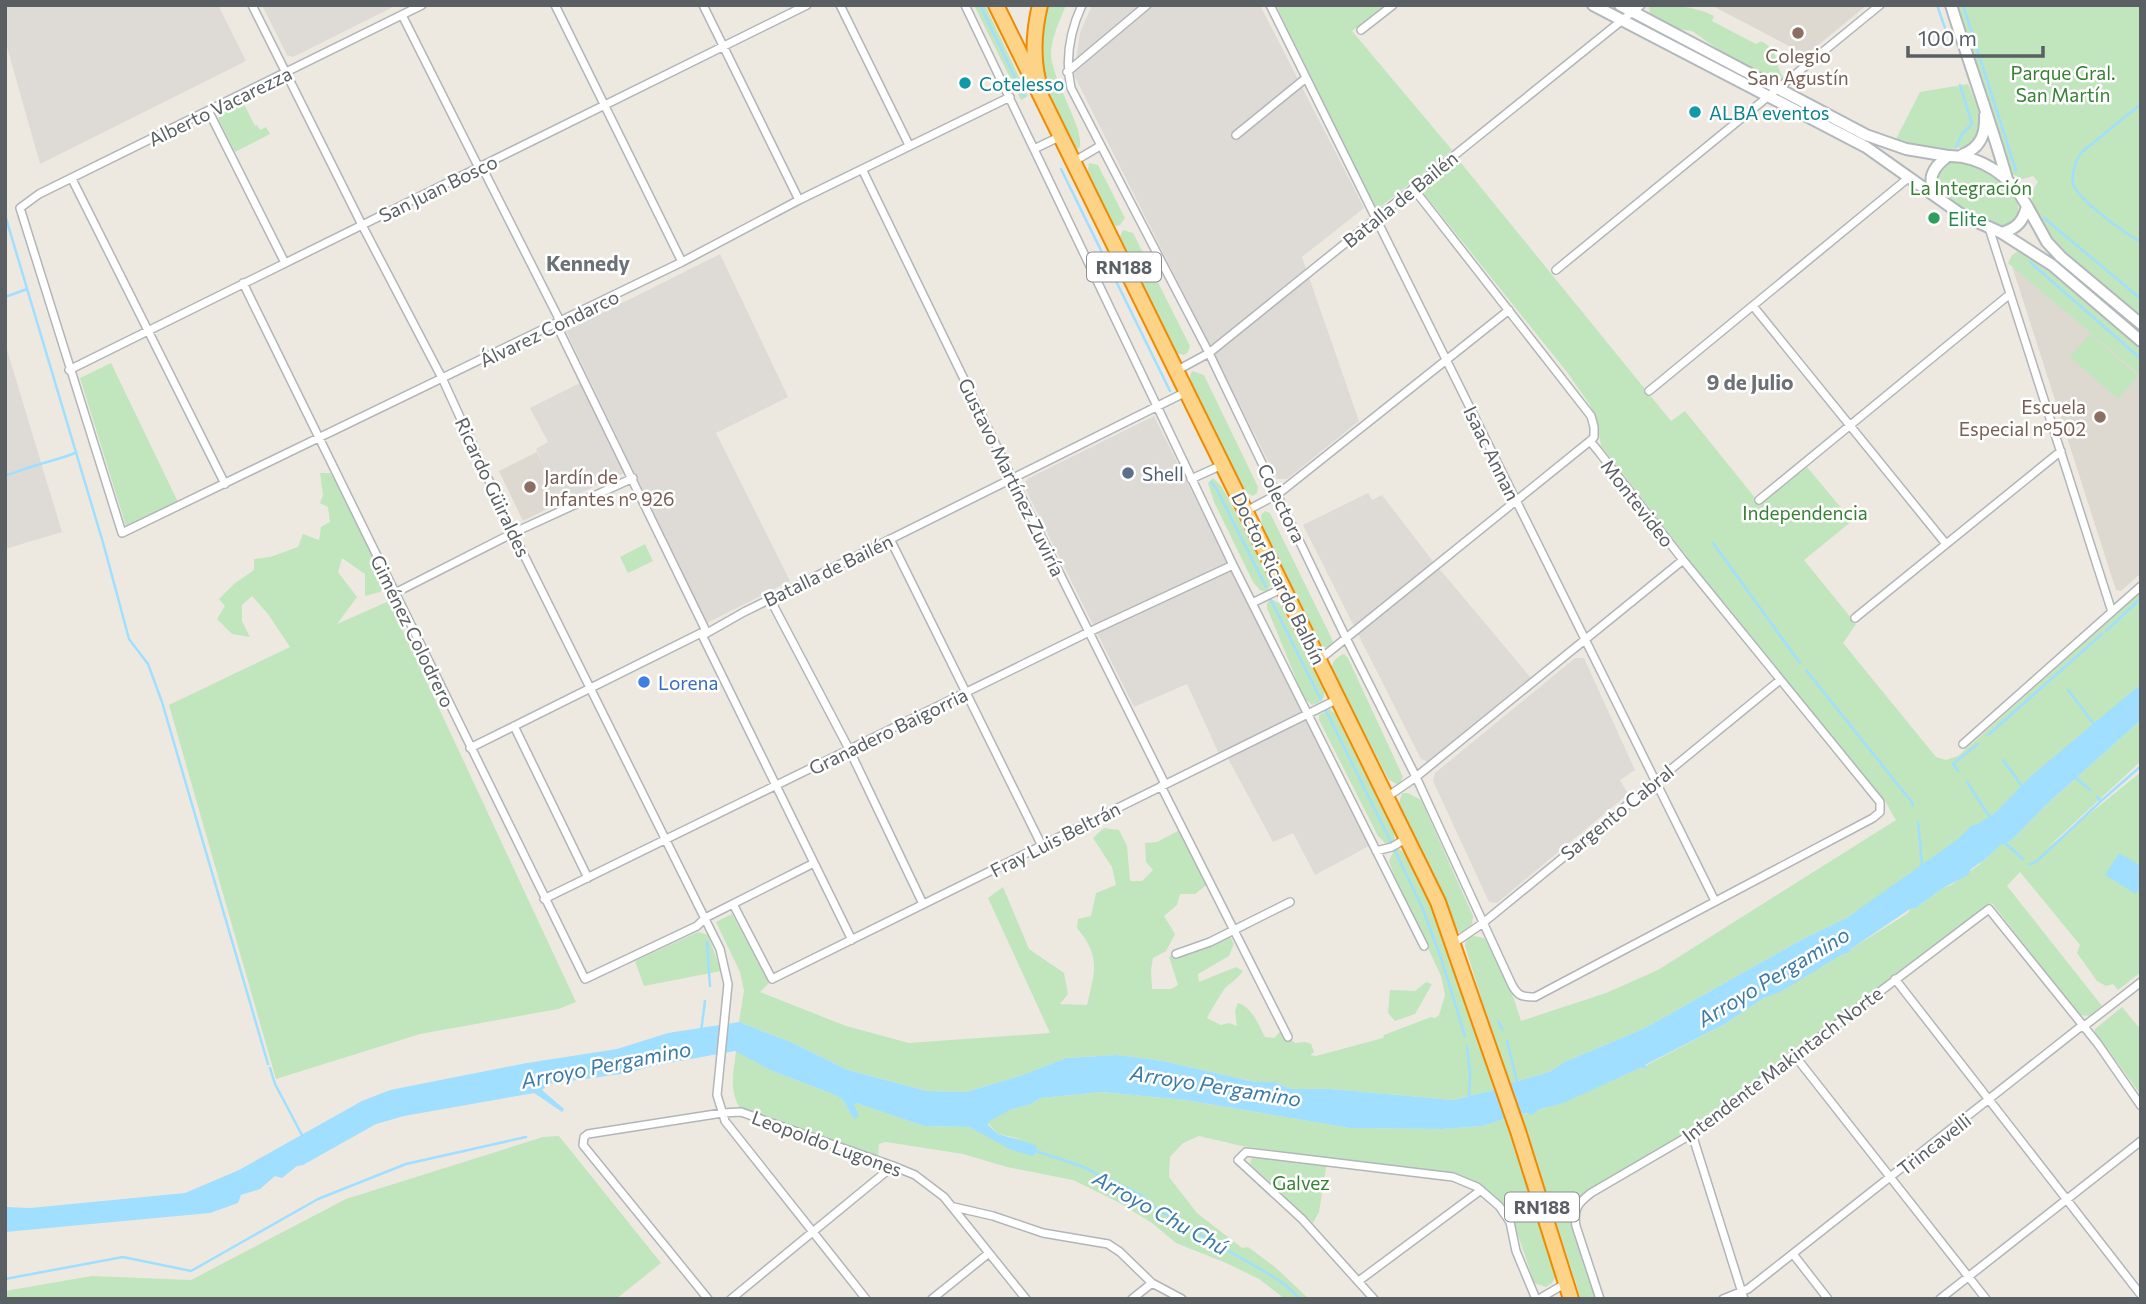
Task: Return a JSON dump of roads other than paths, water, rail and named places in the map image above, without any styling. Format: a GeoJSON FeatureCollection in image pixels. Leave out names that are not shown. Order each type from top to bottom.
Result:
{"type":"FeatureCollection","features":[{"type":"Feature","properties":{"kind":"highway","name":"RN188"},"geometry":{"type":"LineString","coordinates":[[996,5],[1047,111]]}},
{"type":"Feature","properties":{"kind":"highway"},"geometry":{"type":"LineString","coordinates":[[1040,5],[1034,34],[1034,52],[1047,111]]}},
{"type":"Feature","properties":{"kind":"highway","name":"Doctor Ricardo Balbín"},"geometry":{"type":"LineString","coordinates":[[1047,111],[1438,902],[1518,1131],[1566,1283]]}},
{"type":"Feature","properties":{"kind":"highway","name":"RN188"},"geometry":{"type":"LineString","coordinates":[[1566,1283],[1572,1299]]}},
{"type":"Feature","properties":{"kind":"main road"},"geometry":{"type":"LineString","coordinates":[[1593,5],[1866,148],[1943,202],[2002,233],[2052,265],[2141,341]]}},
{"type":"Feature","properties":{"kind":"main road"},"geometry":{"type":"LineString","coordinates":[[1620,5],[1637,9],[1779,88],[1886,143],[1923,153],[1962,155],[1990,167],[2019,191],[2048,242],[2061,257],[2141,324]]}},
{"type":"Feature","properties":{"kind":"main road"},"geometry":{"type":"LineString","coordinates":[[1951,5],[2007,179]]}},
{"type":"Feature","properties":{"kind":"main road"},"geometry":{"type":"LineString","coordinates":[[1962,155],[1978,145],[1983,135],[1984,109]]}},
{"type":"Feature","properties":{"kind":"main road"},"geometry":{"type":"LineString","coordinates":[[1943,202],[1930,182],[1932,171],[1948,156]]}},
{"type":"Feature","properties":{"kind":"main road"},"geometry":{"type":"LineString","coordinates":[[2002,233],[2019,225],[2027,206]]}},
{"type":"Feature","properties":{"kind":"street","name":"Ricardo Güiraldes"},"geometry":{"type":"LineString","coordinates":[[252,5],[443,380],[513,533],[720,949],[727,972],[717,1095],[722,1113]]}},
{"type":"Feature","properties":{"kind":"street","name":"Alberto Vacarezza"},"geometry":{"type":"LineString","coordinates":[[69,370],[20,208],[39,194],[422,5]]}},
{"type":"Feature","properties":{"kind":"street"},"geometry":{"type":"LineString","coordinates":[[555,5],[682,262]]}},
{"type":"Feature","properties":{"kind":"street"},"geometry":{"type":"LineString","coordinates":[[703,5],[799,200]]}},
{"type":"Feature","properties":{"kind":"street","name":"San Juan Bosco"},"geometry":{"type":"LineString","coordinates":[[69,370],[807,5]]}},
{"type":"Feature","properties":{"kind":"street"},"geometry":{"type":"LineString","coordinates":[[840,5],[909,145]]}},
{"type":"Feature","properties":{"kind":"street"},"geometry":{"type":"LineString","coordinates":[[965,5],[1233,565],[1424,946]]}},
{"type":"Feature","properties":{"kind":"street","name":"Colectora"},"geometry":{"type":"LineString","coordinates":[[1082,5],[1073,29],[1068,72],[1071,88],[1209,353],[1416,777],[1517,993],[1523,998],[1535,997],[1715,901]]}},
{"type":"Feature","properties":{"kind":"street"},"geometry":{"type":"LineString","coordinates":[[1068,72],[1147,5]]}},
{"type":"Feature","properties":{"kind":"street","name":"Isaac Annan"},"geometry":{"type":"LineString","coordinates":[[1270,5],[1715,901]]}},
{"type":"Feature","properties":{"kind":"street"},"geometry":{"type":"LineString","coordinates":[[1362,30],[1393,5]]}},
{"type":"Feature","properties":{"kind":"street"},"geometry":{"type":"LineString","coordinates":[[1556,270],[1880,5]]}},
{"type":"Feature","properties":{"kind":"street","name":"Batalla de Bailén"},"geometry":{"type":"LineString","coordinates":[[1176,371],[1209,353],[1637,9]]}},
{"type":"Feature","properties":{"kind":"street"},"geometry":{"type":"LineString","coordinates":[[402,15],[559,323],[559,330],[633,478],[704,633],[852,940]]}},
{"type":"Feature","properties":{"kind":"street"},"geometry":{"type":"LineString","coordinates":[[1236,135],[1306,78]]}},
{"type":"Feature","properties":{"kind":"street","name":"Álvarez Condarco"},"geometry":{"type":"LineString","coordinates":[[69,370],[122,533],[443,380],[682,262],[909,145],[1010,97]]}},
{"type":"Feature","properties":{"kind":"street"},"geometry":{"type":"LineString","coordinates":[[209,112],[285,263]]}},
{"type":"Feature","properties":{"kind":"street"},"geometry":{"type":"LineString","coordinates":[[1034,149],[1059,137]]}},
{"type":"Feature","properties":{"kind":"street"},"geometry":{"type":"LineString","coordinates":[[1072,163],[1100,146]]}},
{"type":"Feature","properties":{"kind":"street","name":"Gustavo Martínez Zuviría"},"geometry":{"type":"LineString","coordinates":[[862,169],[1287,1037]]}},
{"type":"Feature","properties":{"kind":"street"},"geometry":{"type":"LineString","coordinates":[[1649,391],[1907,178]]}},
{"type":"Feature","properties":{"kind":"street"},"geometry":{"type":"LineString","coordinates":[[72,179],[225,484]]}},
{"type":"Feature","properties":{"kind":"street","name":"Montevideo"},"geometry":{"type":"LineString","coordinates":[[1413,188],[1591,416],[1594,437],[1590,441],[1880,802],[1880,812],[1873,818],[1715,901]]}},
{"type":"Feature","properties":{"kind":"street"},"geometry":{"type":"LineString","coordinates":[[1989,228],[2112,612]]}},
{"type":"Feature","properties":{"kind":"street","name":"Giménez Colodrero"},"geometry":{"type":"LineString","coordinates":[[243,283],[585,979],[697,926],[705,918]]}},
{"type":"Feature","properties":{"kind":"street"},"geometry":{"type":"LineString","coordinates":[[1759,499],[2010,294]]}},
{"type":"Feature","properties":{"kind":"street"},"geometry":{"type":"LineString","coordinates":[[1753,306],[1945,544]]}},
{"type":"Feature","properties":{"kind":"street"},"geometry":{"type":"LineString","coordinates":[[1246,511],[1278,494],[1508,310]]}},
{"type":"Feature","properties":{"kind":"street","name":"Batalla de Bailén"},"geometry":{"type":"LineString","coordinates":[[470,748],[1186,392]]}},
{"type":"Feature","properties":{"kind":"street"},"geometry":{"type":"LineString","coordinates":[[1319,660],[1590,441]]}},
{"type":"Feature","properties":{"kind":"street"},"geometry":{"type":"LineString","coordinates":[[1855,618],[2060,451]]}},
{"type":"Feature","properties":{"kind":"street"},"geometry":{"type":"LineString","coordinates":[[1191,478],[1222,465]]}},
{"type":"Feature","properties":{"kind":"street"},"geometry":{"type":"LineString","coordinates":[[395,593],[513,533],[633,478]]}},
{"type":"Feature","properties":{"kind":"street"},"geometry":{"type":"LineString","coordinates":[[890,539],[1042,846]]}},
{"type":"Feature","properties":{"kind":"street"},"geometry":{"type":"LineString","coordinates":[[1387,797],[1416,777],[1683,560]]}},
{"type":"Feature","properties":{"kind":"street","name":"Granadero Baigorria"},"geometry":{"type":"LineString","coordinates":[[544,899],[1089,632],[1233,565]]}},
{"type":"Feature","properties":{"kind":"street"},"geometry":{"type":"LineString","coordinates":[[1963,744],[2141,586]]}},
{"type":"Feature","properties":{"kind":"street"},"geometry":{"type":"LineString","coordinates":[[1252,603],[1284,588]]}},
{"type":"Feature","properties":{"kind":"street"},"geometry":{"type":"LineString","coordinates":[[770,599],[849,749],[923,904]]}},
{"type":"Feature","properties":{"kind":"street","name":"Sargento Cabral"},"geometry":{"type":"LineString","coordinates":[[1454,943],[1483,923],[1780,680]]}},
{"type":"Feature","properties":{"kind":"street","name":"Fray Luis Beltrán"},"geometry":{"type":"LineString","coordinates":[[733,904],[772,979],[1338,698]]}},
{"type":"Feature","properties":{"kind":"street"},"geometry":{"type":"LineString","coordinates":[[514,726],[588,878]]}},
{"type":"Feature","properties":{"kind":"street"},"geometry":{"type":"LineString","coordinates":[[1376,851],[1392,847],[1407,838]]}},
{"type":"Feature","properties":{"kind":"street"},"geometry":{"type":"LineString","coordinates":[[705,918],[814,863]]}},
{"type":"Feature","properties":{"kind":"street"},"geometry":{"type":"LineString","coordinates":[[1176,954],[1210,942],[1290,902]]}},
{"type":"Feature","properties":{"kind":"street","name":"Intendente Makintach Norte"},"geometry":{"type":"LineString","coordinates":[[1600,1299],[1574,1215],[1578,1203],[1591,1192],[1692,1133],[1989,909],[2083,1027]]}},
{"type":"Feature","properties":{"kind":"street"},"geometry":{"type":"LineString","coordinates":[[1895,979],[2141,1295]]}},
{"type":"Feature","properties":{"kind":"street","name":"Trincavelli"},"geometry":{"type":"LineString","coordinates":[[1723,1299],[1743,1296],[2079,1028],[2141,982]]}},
{"type":"Feature","properties":{"kind":"street"},"geometry":{"type":"LineString","coordinates":[[2083,1027],[2141,1106]]}},
{"type":"Feature","properties":{"kind":"street"},"geometry":{"type":"LineString","coordinates":[[1795,1056],[1986,1299]]}},
{"type":"Feature","properties":{"kind":"street","name":"Leopoldo Lugones"},"geometry":{"type":"LineString","coordinates":[[708,1299],[583,1145],[582,1140],[588,1134],[741,1112],[915,1175],[932,1186],[953,1207],[1026,1299]]}},
{"type":"Feature","properties":{"kind":"street"},"geometry":{"type":"LineString","coordinates":[[722,1113],[736,1136],[866,1299]]}},
{"type":"Feature","properties":{"kind":"street"},"geometry":{"type":"LineString","coordinates":[[1692,1133],[1743,1296]]}},
{"type":"Feature","properties":{"kind":"street"},"geometry":{"type":"LineString","coordinates":[[1940,1299],[2141,1141]]}},
{"type":"Feature","properties":{"kind":"street"},"geometry":{"type":"LineString","coordinates":[[1374,1299],[1360,1280],[1303,1219],[1238,1160],[1246,1152],[1453,1177],[1468,1182],[1499,1206],[1510,1222],[1516,1251],[1538,1299],[1566,1283]]}},
{"type":"Feature","properties":{"kind":"street"},"geometry":{"type":"LineString","coordinates":[[731,1299],[893,1167]]}},
{"type":"Feature","properties":{"kind":"street"},"geometry":{"type":"LineString","coordinates":[[1360,1280],[1481,1190]]}},
{"type":"Feature","properties":{"kind":"street"},"geometry":{"type":"LineString","coordinates":[[953,1207],[993,1216],[1043,1233],[1108,1244],[1152,1283],[1182,1299]]}},
{"type":"Feature","properties":{"kind":"street"},"geometry":{"type":"LineString","coordinates":[[932,1299],[989,1253]]}},
{"type":"Feature","properties":{"kind":"street"},"geometry":{"type":"LineString","coordinates":[[1793,1254],[1828,1299]]}},
{"type":"Feature","properties":{"kind":"street"},"geometry":{"type":"LineString","coordinates":[[1132,1299],[1152,1283]]}},
{"type":"Feature","properties":{"kind":"water","name":"Arroyo Pergamino"},"geometry":{"type":"Polygon","coordinates":[[[2141,684],[2141,720],[2046,805],[2012,840],[2000,845],[1971,869],[1968,875],[1943,888],[1916,908],[1910,909],[1849,953],[1780,992],[1764,998],[1725,1024],[1645,1065],[1647,1069],[1640,1068],[1563,1103],[1538,1110],[1533,1115],[1522,1115],[1508,1084],[1546,1073],[1562,1063],[1645,1028],[1801,940],[1848,917],[1958,839],[1971,826],[1996,812],[2031,776],[2141,684]]]}},
{"type":"Feature","properties":{"kind":"water"},"geometry":{"type":"Polygon","coordinates":[[[2119,853],[2141,866],[2141,886],[2136,894],[2105,875],[2119,853]]]}},
{"type":"Feature","properties":{"kind":"water","name":"Arroyo Pergamino"},"geometry":{"type":"Polygon","coordinates":[[[739,1022],[793,1043],[848,1070],[927,1091],[966,1092],[1020,1076],[1066,1058],[1117,1055],[1163,1061],[1255,1082],[1275,1082],[1291,1089],[1331,1089],[1453,1100],[1494,1090],[1507,1118],[1483,1126],[1442,1129],[1350,1128],[1185,1100],[1102,1092],[1041,1098],[988,1122],[998,1134],[1036,1145],[1037,1152],[1033,1156],[1012,1150],[969,1127],[924,1126],[856,1103],[854,1104],[859,1116],[854,1119],[843,1100],[835,1095],[770,1070],[735,1051],[628,1073],[548,1084],[542,1090],[564,1109],[562,1112],[534,1093],[404,1116],[376,1124],[297,1166],[282,1178],[275,1176],[260,1189],[241,1195],[238,1203],[210,1213],[5,1232],[5,1207],[30,1208],[185,1193],[239,1170],[362,1101],[390,1090],[527,1063],[617,1049],[668,1033],[739,1022]]]}},
{"type":"Feature","properties":{"kind":"waterway"},"geometry":{"type":"LineString","coordinates":[[980,5],[1024,96]]}},
{"type":"Feature","properties":{"kind":"waterway"},"geometry":{"type":"LineString","coordinates":[[1937,5],[1945,28]]}},
{"type":"Feature","properties":{"kind":"waterway"},"geometry":{"type":"LineString","coordinates":[[1963,5],[2016,171]]}},
{"type":"Feature","properties":{"kind":"waterway"},"geometry":{"type":"LineString","coordinates":[[1956,147],[1962,134],[1972,124],[1960,85]]}},
{"type":"Feature","properties":{"kind":"waterway"},"geometry":{"type":"LineString","coordinates":[[2141,104],[2082,152],[2074,167],[2073,180],[2076,190],[2092,207],[2141,242]]}},
{"type":"Feature","properties":{"kind":"waterway"},"geometry":{"type":"LineString","coordinates":[[1061,169],[1170,391]]}},
{"type":"Feature","properties":{"kind":"waterway"},"geometry":{"type":"LineString","coordinates":[[5,215],[104,546],[129,639],[148,664],[162,702],[268,1064]]}},
{"type":"Feature","properties":{"kind":"waterway"},"geometry":{"type":"LineString","coordinates":[[2044,218],[2141,299]]}},
{"type":"Feature","properties":{"kind":"waterway"},"geometry":{"type":"LineString","coordinates":[[2030,262],[2141,359]]}},
{"type":"Feature","properties":{"kind":"waterway"},"geometry":{"type":"LineString","coordinates":[[5,297],[27,289]]}},
{"type":"Feature","properties":{"kind":"waterway"},"geometry":{"type":"LineString","coordinates":[[5,475],[75,453]]}},
{"type":"Feature","properties":{"kind":"waterway"},"geometry":{"type":"LineString","coordinates":[[1211,482],[1266,587]]}},
{"type":"Feature","properties":{"kind":"waterway"},"geometry":{"type":"LineString","coordinates":[[1713,543],[1800,663]]}},
{"type":"Feature","properties":{"kind":"waterway"},"geometry":{"type":"LineString","coordinates":[[2106,631],[2141,598]]}},
{"type":"Feature","properties":{"kind":"waterway"},"geometry":{"type":"LineString","coordinates":[[1271,600],[1321,700]]}},
{"type":"Feature","properties":{"kind":"waterway"},"geometry":{"type":"LineString","coordinates":[[1988,735],[2102,634]]}},
{"type":"Feature","properties":{"kind":"waterway"},"geometry":{"type":"LineString","coordinates":[[1806,670],[1913,806]]}},
{"type":"Feature","properties":{"kind":"waterway"},"geometry":{"type":"LineString","coordinates":[[2068,690],[2094,724]]}},
{"type":"Feature","properties":{"kind":"waterway"},"geometry":{"type":"LineString","coordinates":[[1326,711],[1391,842]]}},
{"type":"Feature","properties":{"kind":"waterway"},"geometry":{"type":"LineString","coordinates":[[1958,771],[1953,764],[1978,744]]}},
{"type":"Feature","properties":{"kind":"waterway"},"geometry":{"type":"LineString","coordinates":[[2003,760],[2022,786]]}},
{"type":"Feature","properties":{"kind":"waterway"},"geometry":{"type":"LineString","coordinates":[[2097,797],[2101,801],[2141,766]]}},
{"type":"Feature","properties":{"kind":"waterway"},"geometry":{"type":"LineString","coordinates":[[2076,778],[2090,790]]}},
{"type":"Feature","properties":{"kind":"waterway"},"geometry":{"type":"LineString","coordinates":[[1967,782],[1989,816]]}},
{"type":"Feature","properties":{"kind":"waterway"},"geometry":{"type":"LineString","coordinates":[[2029,865],[2037,861],[2101,801]]}},
{"type":"Feature","properties":{"kind":"waterway"},"geometry":{"type":"LineString","coordinates":[[1918,822],[1922,864]]}},
{"type":"Feature","properties":{"kind":"waterway"},"geometry":{"type":"LineString","coordinates":[[2005,843],[2023,859]]}},
{"type":"Feature","properties":{"kind":"waterway"},"geometry":{"type":"LineString","coordinates":[[1395,851],[1422,907],[1465,1036]]}},
{"type":"Feature","properties":{"kind":"waterway"},"geometry":{"type":"LineString","coordinates":[[707,942],[710,986]]}},
{"type":"Feature","properties":{"kind":"waterway"},"geometry":{"type":"LineString","coordinates":[[701,1032],[705,1001]]}},
{"type":"Feature","properties":{"kind":"waterway"},"geometry":{"type":"LineString","coordinates":[[1498,1021],[1503,1030]]}},
{"type":"Feature","properties":{"kind":"waterway"},"geometry":{"type":"LineString","coordinates":[[1507,1041],[1517,1082]]}},
{"type":"Feature","properties":{"kind":"waterway"},"geometry":{"type":"LineString","coordinates":[[1467,1046],[1469,1098]]}},
{"type":"Feature","properties":{"kind":"waterway"},"geometry":{"type":"LineString","coordinates":[[270,1068],[275,1084],[303,1137]]}},
{"type":"Feature","properties":{"kind":"waterway"},"geometry":{"type":"LineString","coordinates":[[5,1279],[123,1257],[191,1271],[318,1199],[406,1164],[526,1137]]}},
{"type":"Feature","properties":{"kind":"waterway","name":"Arroyo Chu Chú"},"geometry":{"type":"LineString","coordinates":[[1036,1151],[1081,1166],[1139,1194],[1161,1212],[1286,1285],[1300,1299]]}},
{"type":"Feature","properties":{"kind":"place","name":"Colegio San Agustín"},"geometry":{"type":"Point","coordinates":[1798,33]}},
{"type":"Feature","properties":{"kind":"place","name":"Cotelesso"},"geometry":{"type":"Point","coordinates":[965,83]}},
{"type":"Feature","properties":{"kind":"place","name":"ALBA eventos"},"geometry":{"type":"Point","coordinates":[1695,112]}},
{"type":"Feature","properties":{"kind":"place","name":"Elite"},"geometry":{"type":"Point","coordinates":[1934,218]}},
{"type":"Feature","properties":{"kind":"place","name":"Escuela Especial n°502"},"geometry":{"type":"Point","coordinates":[2100,417]}},
{"type":"Feature","properties":{"kind":"place","name":"Shell"},"geometry":{"type":"Point","coordinates":[1128,473]}},
{"type":"Feature","properties":{"kind":"place","name":"Jardín de Infantes nº 926"},"geometry":{"type":"Point","coordinates":[530,487]}},
{"type":"Feature","properties":{"kind":"place","name":"Lorena"},"geometry":{"type":"Point","coordinates":[644,682]}},
{"type":"Feature","properties":{"kind":"district","name":"Kennedy"},"geometry":{"type":"Point","coordinates":[588,262]}},
{"type":"Feature","properties":{"kind":"district","name":"9 de Julio"},"geometry":{"type":"Point","coordinates":[1750,381]}},
{"type":"Feature","properties":{"kind":"park label","name":"Parque Gral. San Martín"},"geometry":{"type":"Point","coordinates":[2063,83]}},
{"type":"Feature","properties":{"kind":"park label","name":"La Integración"},"geometry":{"type":"Point","coordinates":[1971,187]}},
{"type":"Feature","properties":{"kind":"park label","name":"Independencia"},"geometry":{"type":"Point","coordinates":[1805,512]}},
{"type":"Feature","properties":{"kind":"park label","name":"Galvez"},"geometry":{"type":"Point","coordinates":[1301,1182]}}]}
